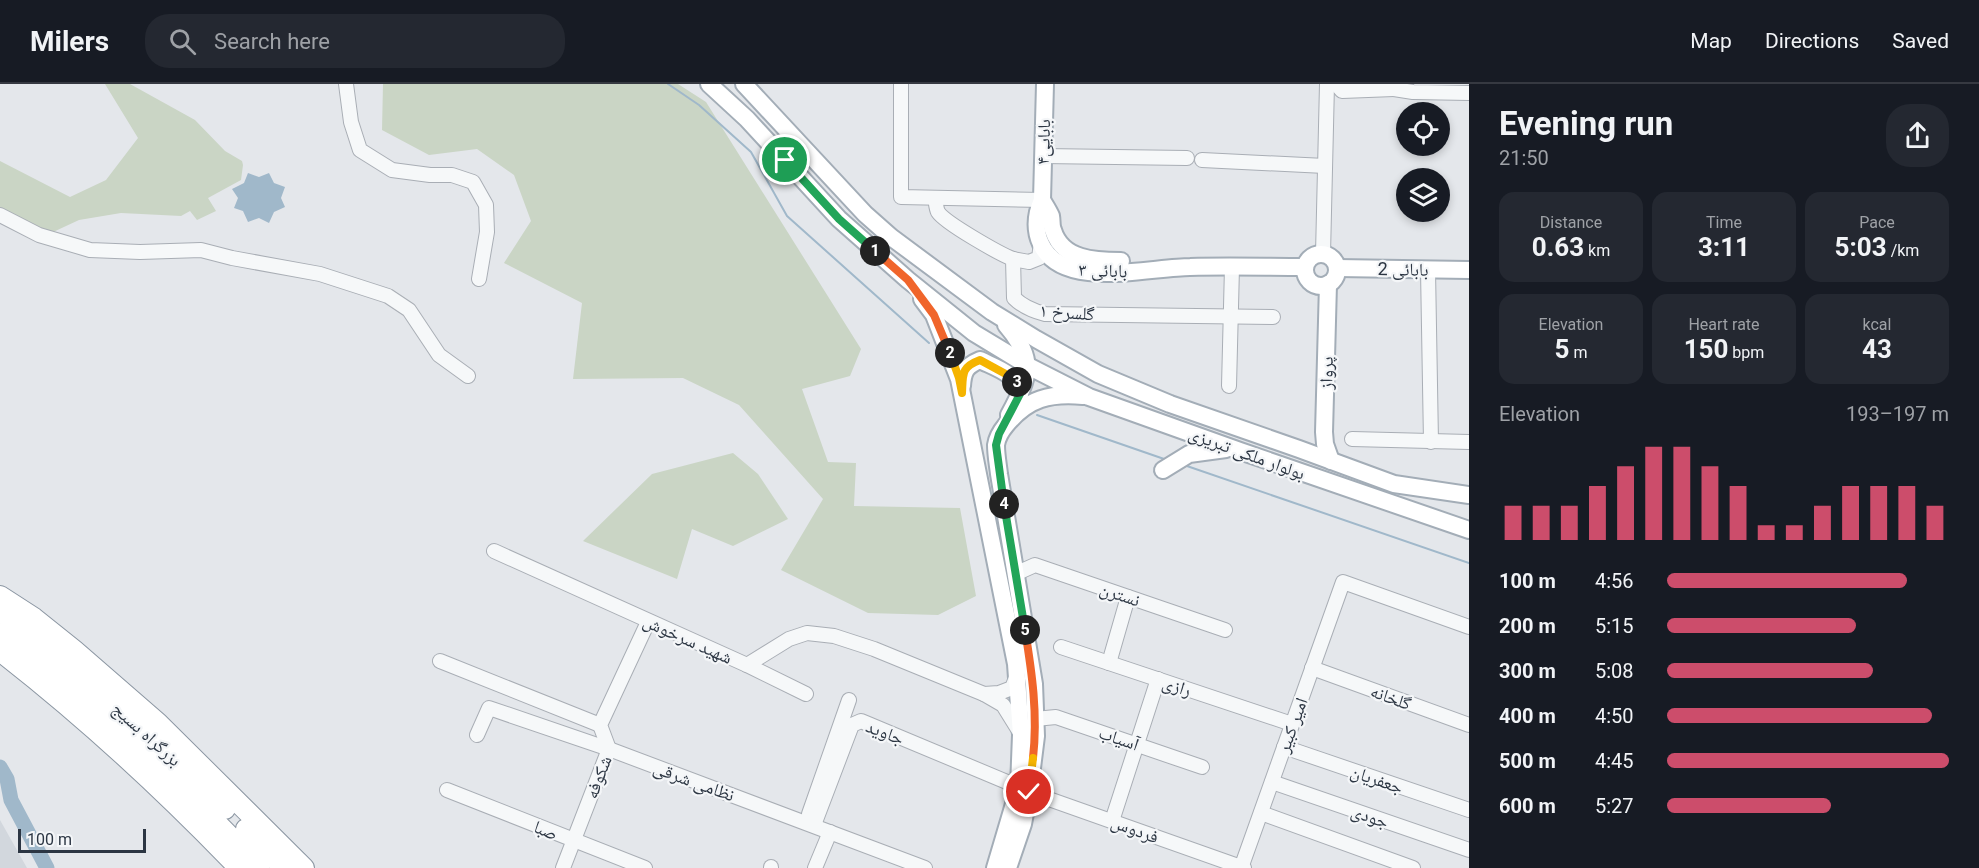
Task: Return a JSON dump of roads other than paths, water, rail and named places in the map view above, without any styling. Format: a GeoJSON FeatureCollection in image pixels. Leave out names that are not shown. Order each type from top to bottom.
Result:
{"type":"FeatureCollection","features":[{"type":"Feature","properties":{"kind":"highway"},"geometry":{"type":"LineString","coordinates":[[0,596],[34,618],[74,650],[158,723],[304,868]]}},
{"type":"Feature","properties":{"kind":"highway","name":"بزرگراه بسیج"},"geometry":{"type":"LineString","coordinates":[[0,611],[62,658],[154,739],[284,868]]}},
{"type":"Feature","properties":{"kind":"highway","name":"بزرگراه بسیج"},"geometry":{"type":"LineString","coordinates":[[0,633],[94,707],[151,759],[260,868]]}},
{"type":"Feature","properties":{"kind":"highway"},"geometry":{"type":"LineString","coordinates":[[0,651],[60,698],[171,800],[239,868]]}},
{"type":"Feature","properties":{"kind":"main road"},"geometry":{"type":"LineString","coordinates":[[710,84],[747,119],[839,219],[908,280],[934,315],[959,378],[1017,675],[1024,789],[1023,824],[1008,868]]}},
{"type":"Feature","properties":{"kind":"main road"},"geometry":{"type":"LineString","coordinates":[[744,84],[865,214],[891,237],[995,313],[1016,336],[1027,358],[1026,378],[996,445],[1034,684],[1035,736],[1024,789],[995,868]]}},
{"type":"Feature","properties":{"kind":"main road","name":"بابایی۴"},"geometry":{"type":"LineString","coordinates":[[1042,200],[1045,84]]}},
{"type":"Feature","properties":{"kind":"main road"},"geometry":{"type":"LineString","coordinates":[[1041,243],[1037,234],[1037,211],[1042,200]]}},
{"type":"Feature","properties":{"kind":"main road","name":"بابائی ۳"},"geometry":{"type":"LineString","coordinates":[[1042,200],[1051,215],[1053,230],[1060,243],[1070,252],[1082,258],[1104,261],[1153,261],[1187,267]]}},
{"type":"Feature","properties":{"kind":"main road","name":"بابائی ۳"},"geometry":{"type":"LineString","coordinates":[[1041,243],[1050,257],[1071,269],[1126,272],[1187,267],[1304,267]]}},
{"type":"Feature","properties":{"kind":"main road"},"geometry":{"type":"LineString","coordinates":[[1323,254],[1333,258],[1337,268],[1335,277],[1323,285],[1309,282],[1304,267],[1313,255],[1323,254]]}},
{"type":"Feature","properties":{"kind":"main road","name":"بابائی 2"},"geometry":{"type":"LineString","coordinates":[[1337,268],[1469,270]]}},
{"type":"Feature","properties":{"kind":"main road","name":"بولوار ملکی تبریزی"},"geometry":{"type":"LineString","coordinates":[[908,280],[974,333],[1030,367],[1089,397],[1469,530]]}},
{"type":"Feature","properties":{"kind":"main road","name":"پرواز"},"geometry":{"type":"LineString","coordinates":[[1299,449],[1311,441],[1315,434],[1323,285]]}},
{"type":"Feature","properties":{"kind":"main road","name":"پرواز"},"geometry":{"type":"LineString","coordinates":[[1323,285],[1324,432],[1325,444],[1331,461]]}},
{"type":"Feature","properties":{"kind":"main road","name":"بولوار ملکی تبریزی"},"geometry":{"type":"LineString","coordinates":[[995,313],[1098,374],[1160,400],[1394,484],[1469,495]]}},
{"type":"Feature","properties":{"kind":"main road"},"geometry":{"type":"LineString","coordinates":[[961,391],[963,372],[970,364],[980,360],[1013,378],[1019,385],[1020,394]]}},
{"type":"Feature","properties":{"kind":"main road"},"geometry":{"type":"LineString","coordinates":[[999,434],[1016,413],[1032,402],[1063,394],[1089,397]]}},
{"type":"Feature","properties":{"kind":"main road"},"geometry":{"type":"LineString","coordinates":[[1163,470],[1189,454],[1225,448],[1240,451]]}},
{"type":"Feature","properties":{"kind":"street"},"geometry":{"type":"LineString","coordinates":[[346,84],[351,122],[360,150],[392,170],[430,175],[452,175],[473,182],[486,205],[487,232],[479,279]]}},
{"type":"Feature","properties":{"kind":"street"},"geometry":{"type":"LineString","coordinates":[[901,84],[901,198],[1042,200]]}},
{"type":"Feature","properties":{"kind":"street"},"geometry":{"type":"LineString","coordinates":[[1323,254],[1327,84]]}},
{"type":"Feature","properties":{"kind":"street"},"geometry":{"type":"LineString","coordinates":[[1325,116],[1331,99],[1339,87],[1396,87],[1413,92],[1469,93]]}},
{"type":"Feature","properties":{"kind":"street"},"geometry":{"type":"LineString","coordinates":[[1043,156],[1187,158]]}},
{"type":"Feature","properties":{"kind":"street"},"geometry":{"type":"LineString","coordinates":[[1202,160],[1325,166]]}},
{"type":"Feature","properties":{"kind":"street"},"geometry":{"type":"LineString","coordinates":[[935,198],[939,213],[1000,254],[1029,262],[1039,258],[1041,243]]}},
{"type":"Feature","properties":{"kind":"street"},"geometry":{"type":"LineString","coordinates":[[0,215],[39,235],[90,250],[140,252],[201,250],[320,274],[388,296],[409,310],[439,355],[468,376]]}},
{"type":"Feature","properties":{"kind":"street","name":"گلسرخ ۱"},"geometry":{"type":"LineString","coordinates":[[1013,259],[1014,298],[1020,304],[1045,314],[1230,316]]}},
{"type":"Feature","properties":{"kind":"street"},"geometry":{"type":"LineString","coordinates":[[1229,386],[1232,267]]}},
{"type":"Feature","properties":{"kind":"street"},"geometry":{"type":"LineString","coordinates":[[1428,270],[1431,442]]}},
{"type":"Feature","properties":{"kind":"street"},"geometry":{"type":"LineString","coordinates":[[1230,316],[1274,317]]}},
{"type":"Feature","properties":{"kind":"street"},"geometry":{"type":"LineString","coordinates":[[1352,439],[1469,442]]}},
{"type":"Feature","properties":{"kind":"street","name":"شهید سرخوش"},"geometry":{"type":"LineString","coordinates":[[494,551],[747,665],[789,639],[807,633],[834,636],[874,649],[984,694],[1003,705],[1021,735]]}},
{"type":"Feature","properties":{"kind":"street","name":"نسترن"},"geometry":{"type":"LineString","coordinates":[[1016,574],[1035,565],[1225,630]]}},
{"type":"Feature","properties":{"kind":"street","name":"امیر کبیر"},"geometry":{"type":"LineString","coordinates":[[1242,868],[1343,582],[1469,627]]}},
{"type":"Feature","properties":{"kind":"street"},"geometry":{"type":"LineString","coordinates":[[1109,663],[1128,597]]}},
{"type":"Feature","properties":{"kind":"street"},"geometry":{"type":"LineString","coordinates":[[440,661],[600,725],[648,622]]}},
{"type":"Feature","properties":{"kind":"street","name":"رازی"},"geometry":{"type":"LineString","coordinates":[[1061,647],[1292,724]]}},
{"type":"Feature","properties":{"kind":"street"},"geometry":{"type":"LineString","coordinates":[[747,665],[806,693]]}},
{"type":"Feature","properties":{"kind":"street","name":"گلخانه"},"geometry":{"type":"LineString","coordinates":[[1312,668],[1469,725]]}},
{"type":"Feature","properties":{"kind":"street"},"geometry":{"type":"LineString","coordinates":[[984,694],[999,693],[1012,688],[1017,675]]}},
{"type":"Feature","properties":{"kind":"street"},"geometry":{"type":"LineString","coordinates":[[1112,821],[1158,679]]}},
{"type":"Feature","properties":{"kind":"street"},"geometry":{"type":"LineString","coordinates":[[810,824],[849,700]]}},
{"type":"Feature","properties":{"kind":"street","name":"نظامی شرقی"},"geometry":{"type":"LineString","coordinates":[[477,735],[489,708],[609,749],[925,868]]}},
{"type":"Feature","properties":{"kind":"street","name":"آسیاب"},"geometry":{"type":"LineString","coordinates":[[1035,719],[1056,717],[1202,767]]}},
{"type":"Feature","properties":{"kind":"street","name":"جاوید"},"geometry":{"type":"LineString","coordinates":[[810,824],[852,725],[861,721],[1024,789]]}},
{"type":"Feature","properties":{"kind":"street","name":"شکوفه"},"geometry":{"type":"LineString","coordinates":[[563,868],[609,749],[600,725]]}},
{"type":"Feature","properties":{"kind":"street","name":"جعفریان"},"geometry":{"type":"LineString","coordinates":[[1284,747],[1469,810]]}},
{"type":"Feature","properties":{"kind":"street","name":"جودی"},"geometry":{"type":"LineString","coordinates":[[1272,782],[1469,850]]}},
{"type":"Feature","properties":{"kind":"street","name":"فردوس"},"geometry":{"type":"LineString","coordinates":[[1024,789],[1242,868]]}},
{"type":"Feature","properties":{"kind":"street","name":"صبا"},"geometry":{"type":"LineString","coordinates":[[447,790],[645,868]]}},
{"type":"Feature","properties":{"kind":"street"},"geometry":{"type":"LineString","coordinates":[[1261,813],[1413,868]]}},
{"type":"Feature","properties":{"kind":"street"},"geometry":{"type":"LineString","coordinates":[[815,868],[830,832]]}},
{"type":"Feature","properties":{"kind":"water"},"geometry":{"type":"Polygon","coordinates":[[[248,173],[259,177],[269,173],[274,183],[285,187],[281,198],[285,207],[274,212],[269,223],[259,218],[248,222],[243,211],[234,208],[238,198],[232,189],[244,183],[248,173]]]}},
{"type":"Feature","properties":{"kind":"waterway"},"geometry":{"type":"LineString","coordinates":[[668,84],[699,105],[751,152],[787,216],[929,343]]}},
{"type":"Feature","properties":{"kind":"waterway"},"geometry":{"type":"LineString","coordinates":[[1037,415],[1167,460]]}},
{"type":"Feature","properties":{"kind":"waterway"},"geometry":{"type":"LineString","coordinates":[[1184,465],[1469,563]]}},
{"type":"Feature","properties":{"kind":"waterway"},"geometry":{"type":"LineString","coordinates":[[0,767],[7,779],[11,800],[47,868]]}}]}
